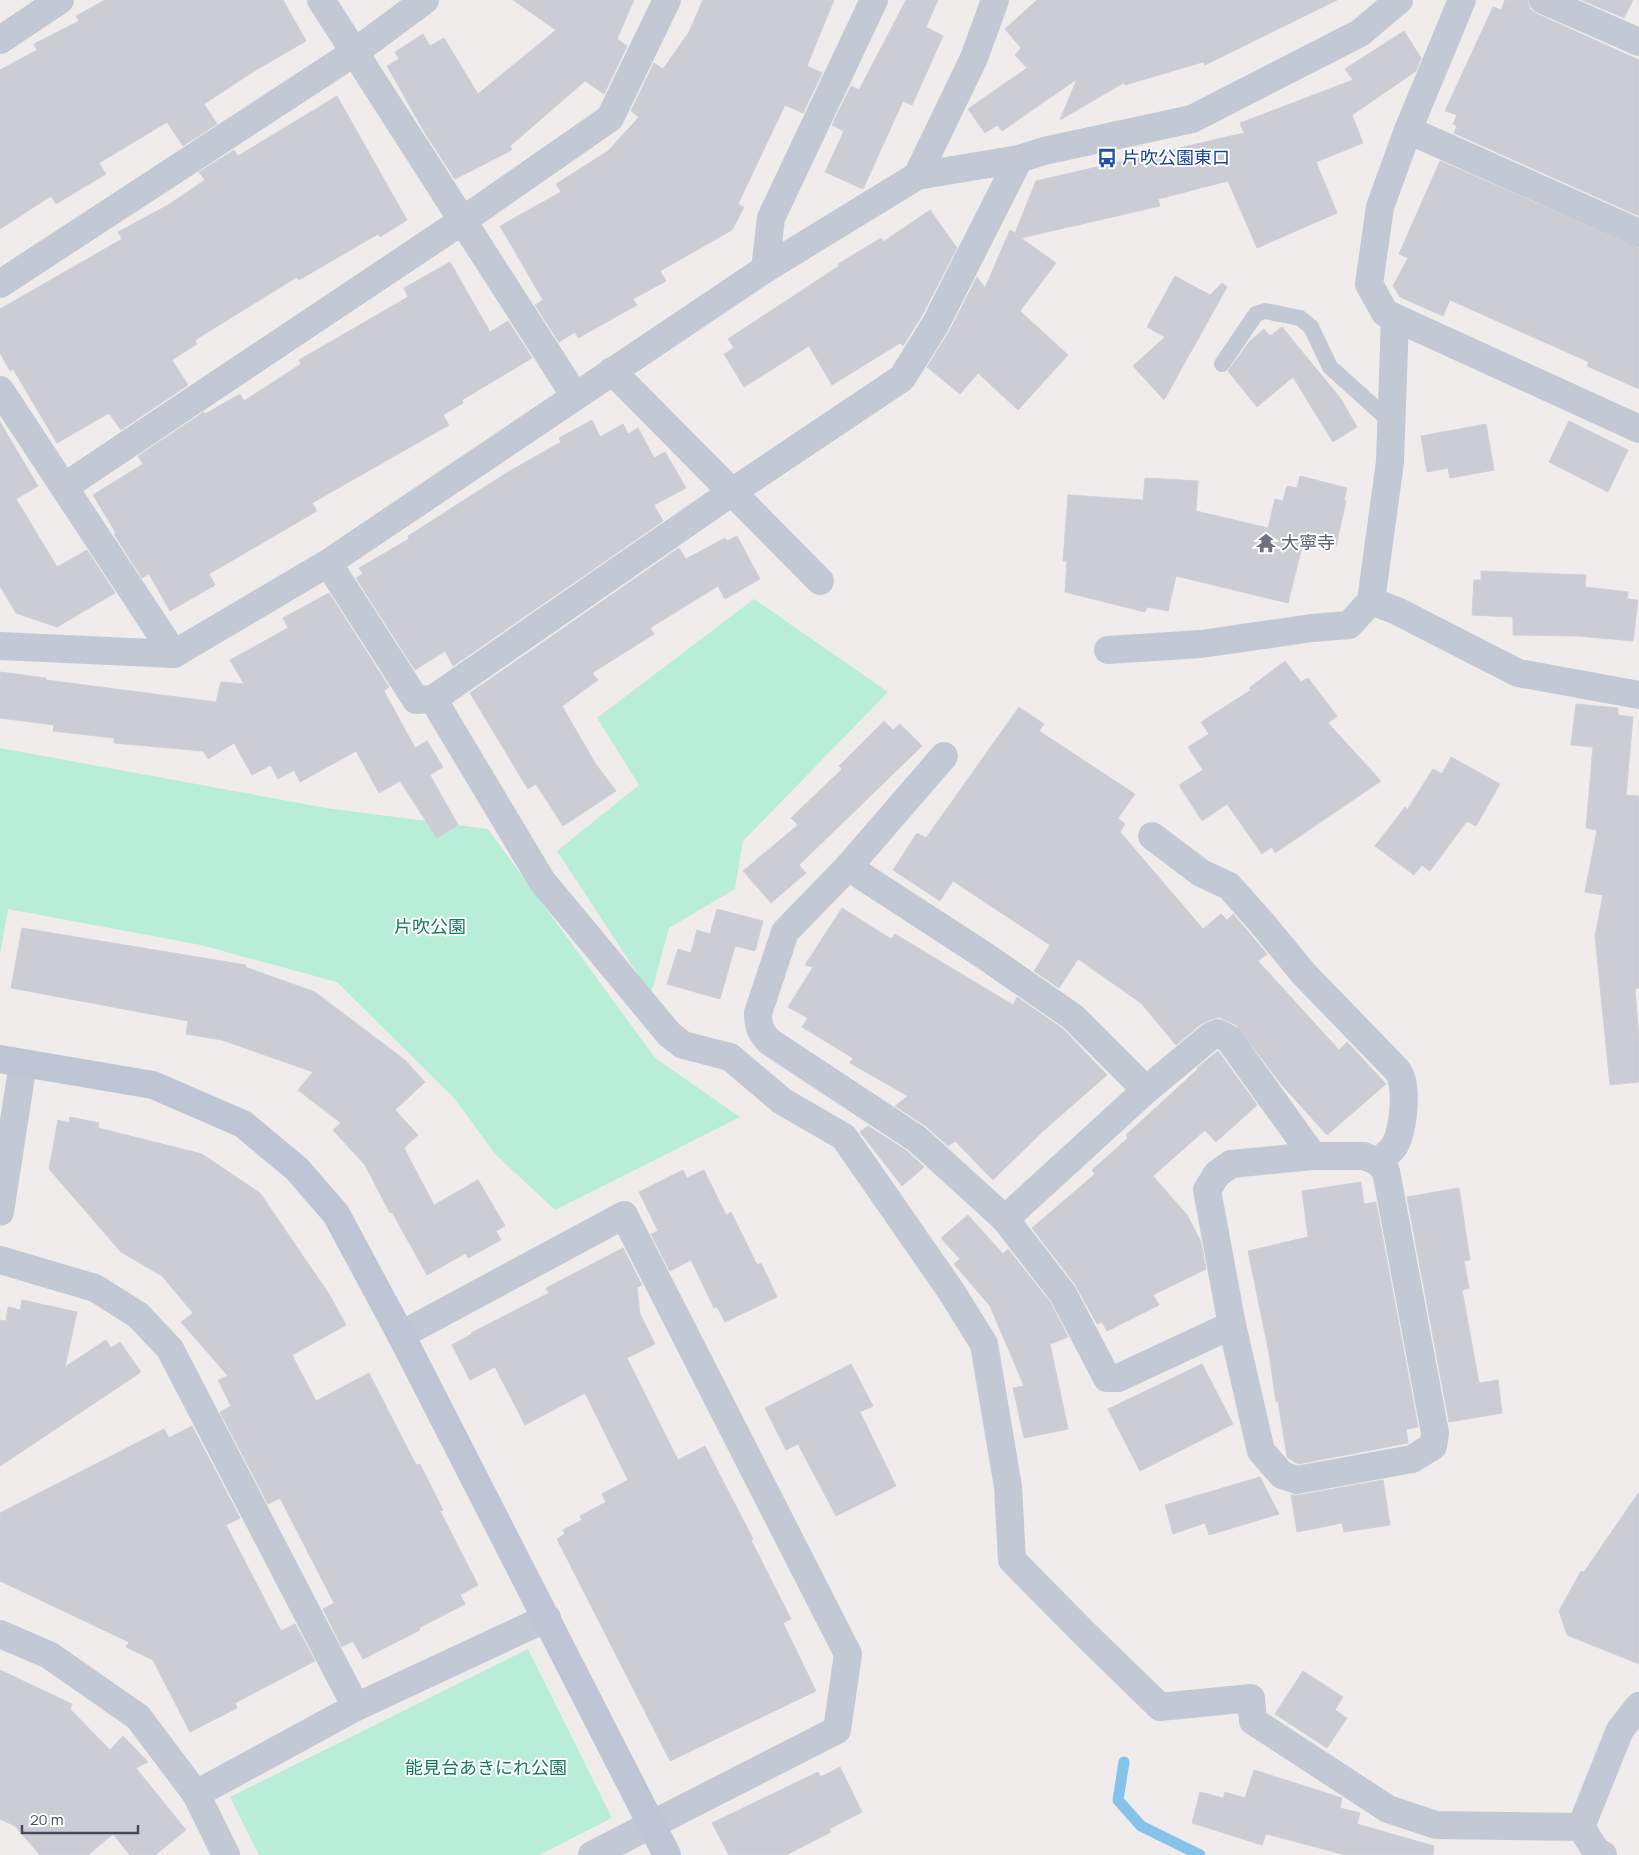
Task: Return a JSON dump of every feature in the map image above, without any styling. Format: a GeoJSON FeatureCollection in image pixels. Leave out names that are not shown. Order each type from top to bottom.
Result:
{"type":"FeatureCollection","features":[{"type":"Feature","properties":{"kind":"street"},"geometry":{"type":"LineString","coordinates":[[0,40],[60,0]]}},
{"type":"Feature","properties":{"kind":"street"},"geometry":{"type":"LineString","coordinates":[[321,0],[575,396]]}},
{"type":"Feature","properties":{"kind":"street"},"geometry":{"type":"LineString","coordinates":[[0,284],[355,52],[425,0]]}},
{"type":"Feature","properties":{"kind":"street"},"geometry":{"type":"LineString","coordinates":[[64,487],[462,221],[610,118],[666,0]]}},
{"type":"Feature","properties":{"kind":"street"},"geometry":{"type":"LineString","coordinates":[[765,269],[770,218],[874,0]]}},
{"type":"Feature","properties":{"kind":"street"},"geometry":{"type":"LineString","coordinates":[[917,176],[974,58],[995,0]]}},
{"type":"Feature","properties":{"kind":"street"},"geometry":{"type":"LineString","coordinates":[[0,646],[174,654],[328,563],[765,269],[917,176],[1019,159],[1044,151],[1192,119],[1360,34],[1399,0]]}},
{"type":"Feature","properties":{"kind":"street"},"geometry":{"type":"LineString","coordinates":[[1462,0],[1408,130],[1380,206],[1369,284],[1385,313],[1639,429]]}},
{"type":"Feature","properties":{"kind":"street"},"geometry":{"type":"LineString","coordinates":[[1543,0],[1639,42]]}},
{"type":"Feature","properties":{"kind":"street"},"geometry":{"type":"LineString","coordinates":[[1408,130],[1639,233]]}},
{"type":"Feature","properties":{"kind":"street"},"geometry":{"type":"LineString","coordinates":[[328,563],[416,700],[433,699],[732,492],[902,378],[935,325],[1019,159]]}},
{"type":"Feature","properties":{"kind":"street"},"geometry":{"type":"LineString","coordinates":[[1108,650],[1201,644],[1312,628],[1349,626],[1371,601],[1390,462],[1396,318]]}},
{"type":"Feature","properties":{"kind":"street"},"geometry":{"type":"LineString","coordinates":[[612,371],[820,581]]}},
{"type":"Feature","properties":{"kind":"street"},"geometry":{"type":"LineString","coordinates":[[0,390],[9,424],[64,487],[174,654]]}},
{"type":"Feature","properties":{"kind":"street"},"geometry":{"type":"LineString","coordinates":[[1371,601],[1397,611],[1518,673],[1639,695]]}},
{"type":"Feature","properties":{"kind":"street"},"geometry":{"type":"LineString","coordinates":[[433,699],[542,881],[669,1034],[683,1045],[730,1057],[782,1101],[844,1137],[951,1291],[984,1344],[1008,1487],[1012,1560],[1085,1634],[1160,1707],[1251,1698],[1253,1721],[1388,1809],[1436,1825],[1582,1827]]}},
{"type":"Feature","properties":{"kind":"street"},"geometry":{"type":"LineString","coordinates":[[944,756],[848,867],[784,932],[758,1013],[758,1024],[761,1033],[770,1042],[917,1139],[1005,1219],[1063,1294],[1107,1378],[1118,1378],[1232,1325]]}},
{"type":"Feature","properties":{"kind":"street"},"geometry":{"type":"LineString","coordinates":[[1152,836],[1201,873],[1229,886],[1304,974],[1401,1074],[1404,1088],[1401,1127],[1394,1147],[1378,1162]]}},
{"type":"Feature","properties":{"kind":"street"},"geometry":{"type":"LineString","coordinates":[[848,867],[985,956],[1072,1017],[1146,1090]]}},
{"type":"Feature","properties":{"kind":"street"},"geometry":{"type":"LineString","coordinates":[[730,1057],[758,1024]]}},
{"type":"Feature","properties":{"kind":"street"},"geometry":{"type":"LineString","coordinates":[[1005,1219],[1146,1090],[1211,1036],[1218,1033],[1223,1034],[1313,1156]]}},
{"type":"Feature","properties":{"kind":"street"},"geometry":{"type":"LineString","coordinates":[[0,1212],[12,1061],[153,1085],[243,1124],[297,1169],[336,1214],[401,1335],[547,1618],[666,1855]]}},
{"type":"Feature","properties":{"kind":"street"},"geometry":{"type":"LineString","coordinates":[[1313,1156],[1364,1156],[1378,1162],[1386,1172],[1435,1433],[1432,1446],[1426,1452],[1412,1459],[1297,1480],[1282,1475],[1261,1451],[1232,1325],[1208,1190],[1210,1183],[1231,1164],[1313,1156]]}},
{"type":"Feature","properties":{"kind":"street"},"geometry":{"type":"LineString","coordinates":[[401,1335],[624,1215],[848,1654],[837,1730],[592,1855]]}},
{"type":"Feature","properties":{"kind":"street"},"geometry":{"type":"LineString","coordinates":[[0,1260],[95,1288],[138,1315],[170,1349],[356,1707]]}},
{"type":"Feature","properties":{"kind":"street"},"geometry":{"type":"LineString","coordinates":[[196,1794],[356,1707],[547,1618]]}},
{"type":"Feature","properties":{"kind":"street"},"geometry":{"type":"LineString","coordinates":[[0,1634],[49,1655],[138,1717],[196,1794],[226,1855]]}},
{"type":"Feature","properties":{"kind":"street"},"geometry":{"type":"LineString","coordinates":[[1582,1827],[1620,1730],[1639,1706]]}},
{"type":"Feature","properties":{"kind":"street"},"geometry":{"type":"LineString","coordinates":[[1582,1827],[1596,1851],[1603,1855]]}},
{"type":"Feature","properties":{"kind":"lane"},"geometry":{"type":"LineString","coordinates":[[1222,364],[1256,314],[1265,311],[1300,318],[1311,327],[1330,367],[1391,422]]}},
{"type":"Feature","properties":{"kind":"green space"},"geometry":{"type":"Polygon","coordinates":[[[754,599],[888,692],[743,841],[735,889],[669,928],[651,994],[557,851],[639,785],[597,718],[754,599]]]}},
{"type":"Feature","properties":{"kind":"green space","name":"片吹公園"},"geometry":{"type":"Polygon","coordinates":[[[0,748],[326,808],[488,829],[655,1058],[740,1117],[555,1210],[495,1154],[455,1099],[337,982],[201,945],[8,909],[0,955],[0,748]]]}},
{"type":"Feature","properties":{"kind":"green space","name":"能見台あきにれ公園"},"geometry":{"type":"Polygon","coordinates":[[[528,1649],[612,1818],[539,1855],[259,1855],[230,1797],[528,1649]]]}},
{"type":"Feature","properties":{"kind":"building"},"geometry":{"type":"Polygon","coordinates":[[[105,0],[283,0],[306,41],[256,70],[204,104],[217,124],[183,146],[167,122],[99,163],[106,174],[56,204],[51,196],[0,229],[0,70],[37,50],[34,44],[79,21],[76,16],[105,0]]]}},
{"type":"Feature","properties":{"kind":"building"},"geometry":{"type":"Polygon","coordinates":[[[513,0],[634,0],[617,39],[627,46],[604,94],[585,81],[510,146],[512,150],[455,179],[425,133],[387,66],[399,59],[395,52],[423,34],[430,46],[444,38],[478,94],[556,30],[513,0]]]}},
{"type":"Feature","properties":{"kind":"building"},"geometry":{"type":"Polygon","coordinates":[[[703,0],[834,0],[807,66],[822,73],[803,113],[785,105],[738,204],[744,207],[732,230],[660,271],[666,281],[633,299],[637,305],[578,338],[575,332],[559,342],[535,305],[543,300],[500,226],[561,192],[556,184],[608,151],[639,117],[631,111],[654,63],[663,69],[689,32],[703,0]]]}},
{"type":"Feature","properties":{"kind":"building"},"geometry":{"type":"Polygon","coordinates":[[[906,0],[938,0],[926,27],[943,36],[912,105],[903,101],[863,189],[825,172],[844,131],[832,125],[851,86],[859,90],[906,0]]]}},
{"type":"Feature","properties":{"kind":"building"},"geometry":{"type":"Polygon","coordinates":[[[1037,0],[1337,0],[1205,65],[1203,62],[1125,85],[1125,82],[1060,120],[1077,79],[1002,131],[997,125],[985,133],[968,109],[1027,68],[1015,55],[1021,48],[1005,29],[1037,0]]]}},
{"type":"Feature","properties":{"kind":"building"},"geometry":{"type":"Polygon","coordinates":[[[1505,0],[1528,0],[1530,9],[1537,14],[1639,60],[1639,216],[1454,133],[1457,126],[1453,124],[1457,115],[1445,111],[1493,7],[1501,10],[1505,0]]]}},
{"type":"Feature","properties":{"kind":"building"},"geometry":{"type":"Polygon","coordinates":[[[1582,0],[1633,0],[1624,18],[1582,0]]]}},
{"type":"Feature","properties":{"kind":"building"},"geometry":{"type":"Polygon","coordinates":[[[1404,31],[1421,58],[1416,71],[1352,115],[1363,143],[1316,162],[1337,213],[1257,248],[1228,181],[1158,199],[1160,206],[1021,238],[1056,263],[1020,311],[1068,355],[1018,410],[978,373],[960,394],[927,367],[949,332],[977,277],[985,288],[1010,230],[1015,233],[1036,181],[1244,133],[1240,123],[1353,80],[1345,69],[1404,31]]]}},
{"type":"Feature","properties":{"kind":"building"},"geometry":{"type":"Polygon","coordinates":[[[337,96],[407,220],[380,237],[378,234],[299,280],[297,277],[195,340],[197,344],[172,360],[188,385],[121,430],[109,413],[57,443],[13,369],[10,371],[0,353],[0,309],[122,239],[118,232],[168,205],[205,180],[199,172],[234,150],[238,156],[337,96]]]}},
{"type":"Feature","properties":{"kind":"building"},"geometry":{"type":"Polygon","coordinates":[[[1440,161],[1639,248],[1639,389],[1587,366],[1589,362],[1450,300],[1443,316],[1400,297],[1393,286],[1408,258],[1399,254],[1440,161]]]}},
{"type":"Feature","properties":{"kind":"building"},"geometry":{"type":"Polygon","coordinates":[[[930,210],[957,248],[921,317],[903,346],[900,343],[832,385],[809,346],[744,387],[724,354],[734,348],[728,339],[839,266],[838,264],[881,238],[883,242],[930,210]]]}},
{"type":"Feature","properties":{"kind":"building"},"geometry":{"type":"Polygon","coordinates":[[[450,262],[490,332],[508,321],[532,358],[462,400],[463,403],[443,415],[449,425],[312,503],[317,511],[209,574],[215,585],[170,611],[149,574],[142,578],[114,534],[116,533],[93,495],[143,464],[138,456],[204,412],[205,414],[240,394],[244,401],[301,364],[299,360],[408,297],[404,288],[450,262]]]}},
{"type":"Feature","properties":{"kind":"building"},"geometry":{"type":"Polygon","coordinates":[[[1175,276],[1210,295],[1222,283],[1227,287],[1164,400],[1133,366],[1165,337],[1147,327],[1175,276]]]}},
{"type":"Feature","properties":{"kind":"building"},"geometry":{"type":"Polygon","coordinates":[[[1282,327],[1341,399],[1357,427],[1333,442],[1293,377],[1257,407],[1228,371],[1250,341],[1264,329],[1270,336],[1282,327]]]}},
{"type":"Feature","properties":{"kind":"building"},"geometry":{"type":"Polygon","coordinates":[[[592,420],[600,437],[623,424],[628,434],[638,428],[654,458],[665,452],[686,488],[654,505],[663,521],[453,666],[445,651],[415,670],[356,578],[363,574],[359,568],[409,539],[408,536],[508,472],[561,442],[559,438],[592,420]]]}},
{"type":"Feature","properties":{"kind":"building"},"geometry":{"type":"Polygon","coordinates":[[[1569,421],[1628,450],[1608,492],[1549,462],[1569,421]]]}},
{"type":"Feature","properties":{"kind":"building"},"geometry":{"type":"Polygon","coordinates":[[[0,422],[38,486],[16,499],[57,567],[87,550],[115,593],[57,627],[16,613],[0,586],[0,422]]]}},
{"type":"Feature","properties":{"kind":"building"},"geometry":{"type":"Polygon","coordinates":[[[1486,424],[1494,470],[1450,478],[1448,468],[1427,472],[1421,436],[1486,424]]]}},
{"type":"Feature","properties":{"kind":"building"},"geometry":{"type":"Polygon","coordinates":[[[1300,476],[1347,488],[1344,500],[1346,501],[1336,546],[1304,539],[1288,603],[1176,576],[1168,611],[1147,607],[1145,612],[1065,592],[1067,561],[1063,561],[1068,495],[1143,500],[1145,478],[1198,481],[1196,511],[1268,528],[1275,499],[1283,501],[1287,486],[1297,488],[1300,476]]]}},
{"type":"Feature","properties":{"kind":"building"},"geometry":{"type":"Polygon","coordinates":[[[737,536],[760,579],[725,599],[718,586],[650,628],[654,634],[592,673],[598,680],[562,706],[595,763],[616,791],[563,826],[536,784],[528,789],[470,693],[679,548],[686,559],[725,538],[727,541],[737,536]]]}},
{"type":"Feature","properties":{"kind":"building"},"geometry":{"type":"Polygon","coordinates":[[[1481,571],[1586,575],[1585,587],[1628,592],[1627,599],[1638,600],[1633,641],[1578,636],[1513,635],[1513,617],[1472,615],[1474,580],[1481,580],[1481,571]]]}},
{"type":"Feature","properties":{"kind":"building"},"geometry":{"type":"Polygon","coordinates":[[[329,593],[389,687],[384,691],[415,748],[427,741],[443,767],[430,775],[458,825],[437,838],[400,781],[379,793],[356,751],[300,782],[294,770],[278,779],[271,765],[252,775],[234,743],[208,759],[203,751],[114,743],[114,738],[53,731],[54,725],[0,718],[0,672],[46,678],[46,680],[216,702],[221,682],[244,684],[230,660],[288,628],[283,618],[329,593]]]}},
{"type":"Feature","properties":{"kind":"building"},"geometry":{"type":"Polygon","coordinates":[[[1285,661],[1301,682],[1308,678],[1337,716],[1328,723],[1381,781],[1275,853],[1272,847],[1262,854],[1227,804],[1202,821],[1179,785],[1203,770],[1188,747],[1209,734],[1201,722],[1251,690],[1249,688],[1285,661]]]}},
{"type":"Feature","properties":{"kind":"building"},"geometry":{"type":"Polygon","coordinates":[[[1576,704],[1618,708],[1618,715],[1633,717],[1626,795],[1639,796],[1639,988],[1635,989],[1639,1039],[1639,1082],[1610,1085],[1595,936],[1603,895],[1585,892],[1597,830],[1586,828],[1593,747],[1571,745],[1576,704]]]}},
{"type":"Feature","properties":{"kind":"building"},"geometry":{"type":"Polygon","coordinates":[[[1019,707],[1044,724],[1039,731],[1135,794],[1118,818],[1125,824],[1120,832],[1203,929],[1221,914],[1227,920],[1233,914],[1267,954],[1258,961],[1339,1050],[1347,1042],[1386,1084],[1327,1135],[1281,1084],[1236,1025],[1219,1017],[1212,1019],[1201,1024],[1176,1045],[1141,1003],[1078,959],[1059,988],[1034,971],[1050,945],[953,881],[940,901],[893,870],[917,833],[926,838],[1019,707]]]}},
{"type":"Feature","properties":{"kind":"building"},"geometry":{"type":"Polygon","coordinates":[[[884,721],[893,730],[900,724],[922,746],[799,865],[806,873],[771,903],[743,871],[798,825],[791,818],[842,769],[839,766],[884,721]]]}},
{"type":"Feature","properties":{"kind":"building"},"geometry":{"type":"Polygon","coordinates":[[[1451,757],[1500,784],[1476,826],[1467,821],[1430,871],[1422,865],[1414,875],[1375,846],[1405,807],[1407,810],[1433,769],[1442,774],[1451,757]]]}},
{"type":"Feature","properties":{"kind":"building"},"geometry":{"type":"Polygon","coordinates":[[[842,908],[891,939],[895,934],[1013,1005],[1017,997],[1063,1029],[1107,1075],[1042,1132],[993,1180],[955,1141],[948,1146],[926,1126],[895,1106],[908,1096],[850,1063],[853,1058],[802,1027],[808,1018],[788,1007],[813,967],[805,965],[842,908]]]}},
{"type":"Feature","properties":{"kind":"building"},"geometry":{"type":"Polygon","coordinates":[[[717,909],[763,921],[755,951],[735,946],[720,999],[667,984],[678,949],[691,953],[697,930],[710,934],[717,909]]]}},
{"type":"Feature","properties":{"kind":"building"},"geometry":{"type":"Polygon","coordinates":[[[22,928],[246,965],[245,967],[315,992],[405,1060],[425,1082],[395,1110],[418,1135],[404,1148],[434,1205],[478,1180],[505,1226],[496,1231],[501,1240],[468,1258],[466,1253],[427,1275],[392,1212],[390,1213],[365,1165],[333,1130],[341,1123],[298,1090],[313,1072],[222,1040],[186,1034],[188,1021],[11,988],[22,928]]]}},
{"type":"Feature","properties":{"kind":"building"},"geometry":{"type":"Polygon","coordinates":[[[1218,1051],[1257,1105],[1216,1142],[1205,1130],[1153,1176],[1187,1215],[1201,1242],[1206,1269],[1153,1295],[1159,1305],[1107,1331],[1102,1322],[1097,1324],[1075,1284],[1032,1228],[1095,1174],[1092,1170],[1128,1138],[1126,1135],[1197,1068],[1218,1051]]]}},
{"type":"Feature","properties":{"kind":"building"},"geometry":{"type":"Polygon","coordinates":[[[70,1117],[99,1123],[98,1128],[202,1154],[260,1193],[329,1294],[346,1325],[292,1355],[316,1401],[369,1373],[416,1465],[420,1464],[443,1510],[440,1511],[478,1585],[460,1595],[465,1604],[419,1628],[420,1630],[363,1659],[353,1641],[342,1647],[323,1609],[334,1603],[280,1498],[268,1504],[220,1412],[231,1406],[218,1380],[228,1376],[181,1322],[193,1313],[162,1276],[121,1252],[49,1169],[58,1120],[69,1123],[70,1117]]]}},
{"type":"Feature","properties":{"kind":"building"},"geometry":{"type":"Polygon","coordinates":[[[868,1126],[907,1151],[924,1167],[902,1186],[860,1132],[868,1126]]]}},
{"type":"Feature","properties":{"kind":"building"},"geometry":{"type":"Polygon","coordinates":[[[683,1170],[687,1178],[704,1170],[726,1215],[731,1212],[757,1265],[761,1263],[777,1297],[725,1322],[717,1307],[714,1308],[691,1260],[670,1271],[651,1234],[658,1231],[639,1192],[683,1170]]]}},
{"type":"Feature","properties":{"kind":"building"},"geometry":{"type":"Polygon","coordinates":[[[1361,1182],[1364,1204],[1376,1202],[1418,1427],[1406,1429],[1408,1443],[1298,1464],[1287,1457],[1269,1353],[1248,1251],[1308,1237],[1302,1191],[1361,1182]]]}},
{"type":"Feature","properties":{"kind":"building"},"geometry":{"type":"Polygon","coordinates":[[[1459,1188],[1470,1260],[1464,1261],[1469,1288],[1462,1290],[1479,1383],[1498,1380],[1502,1413],[1449,1422],[1407,1197],[1459,1188]]]}},
{"type":"Feature","properties":{"kind":"building"},"geometry":{"type":"Polygon","coordinates":[[[968,1215],[1003,1254],[1008,1249],[1050,1302],[1068,1337],[1050,1344],[1068,1429],[1024,1438],[1013,1388],[1024,1386],[990,1306],[954,1264],[960,1259],[941,1238],[968,1215]]]}},
{"type":"Feature","properties":{"kind":"building"},"geometry":{"type":"Polygon","coordinates":[[[623,1248],[642,1285],[637,1287],[640,1314],[655,1344],[627,1358],[678,1460],[705,1446],[753,1539],[751,1540],[791,1619],[783,1623],[816,1691],[670,1761],[557,1539],[565,1534],[563,1530],[582,1520],[580,1516],[606,1502],[602,1494],[628,1480],[585,1393],[525,1425],[495,1367],[470,1380],[452,1345],[471,1333],[549,1293],[546,1288],[623,1248]]]}},
{"type":"Feature","properties":{"kind":"building"},"geometry":{"type":"Polygon","coordinates":[[[22,1300],[77,1312],[65,1367],[106,1340],[111,1348],[120,1342],[141,1372],[0,1466],[0,1320],[6,1321],[8,1307],[20,1310],[22,1300]]]}},
{"type":"Feature","properties":{"kind":"building"},"geometry":{"type":"Polygon","coordinates":[[[851,1364],[873,1406],[860,1412],[896,1486],[836,1516],[798,1444],[786,1450],[765,1408],[851,1364]]]}},
{"type":"Feature","properties":{"kind":"building"},"geometry":{"type":"Polygon","coordinates":[[[1202,1364],[1233,1424],[1140,1471],[1108,1409],[1202,1364]]]}},
{"type":"Feature","properties":{"kind":"building"},"geometry":{"type":"Polygon","coordinates":[[[192,1426],[240,1518],[226,1525],[281,1631],[295,1624],[315,1661],[235,1703],[237,1708],[190,1732],[153,1660],[126,1647],[129,1642],[0,1581],[0,1513],[164,1429],[169,1438],[192,1426]]]}},
{"type":"Feature","properties":{"kind":"building"},"geometry":{"type":"Polygon","coordinates":[[[1260,1477],[1279,1514],[1209,1535],[1205,1523],[1173,1534],[1165,1505],[1260,1477]]]}},
{"type":"Feature","properties":{"kind":"building"},"geometry":{"type":"Polygon","coordinates":[[[1383,1480],[1390,1525],[1344,1532],[1342,1523],[1297,1532],[1291,1495],[1383,1480]]]}},
{"type":"Feature","properties":{"kind":"building"},"geometry":{"type":"Polygon","coordinates":[[[1639,1492],[1639,1664],[1567,1635],[1559,1611],[1581,1571],[1584,1572],[1639,1492]]]}},
{"type":"Feature","properties":{"kind":"building"},"geometry":{"type":"Polygon","coordinates":[[[0,1670],[72,1704],[70,1709],[110,1750],[123,1736],[148,1762],[136,1768],[186,1830],[155,1855],[130,1855],[113,1834],[88,1855],[40,1855],[15,1826],[0,1819],[0,1670]]]}},
{"type":"Feature","properties":{"kind":"building"},"geometry":{"type":"Polygon","coordinates":[[[1303,1671],[1343,1697],[1335,1710],[1347,1718],[1327,1748],[1275,1714],[1303,1671]]]}},
{"type":"Feature","properties":{"kind":"building"},"geometry":{"type":"Polygon","coordinates":[[[840,1767],[862,1812],[829,1829],[831,1832],[786,1855],[729,1855],[712,1823],[818,1772],[821,1777],[840,1767]]]}},
{"type":"Feature","properties":{"kind":"building"},"geometry":{"type":"Polygon","coordinates":[[[1254,1770],[1342,1798],[1340,1808],[1360,1813],[1357,1824],[1434,1846],[1433,1855],[1346,1855],[1266,1834],[1262,1845],[1192,1823],[1200,1792],[1223,1798],[1225,1792],[1245,1798],[1254,1770]]]}},
{"type":"Feature","properties":{"kind":"waterway"},"geometry":{"type":"LineString","coordinates":[[1124,1762],[1118,1800],[1141,1826],[1200,1855]]}},
{"type":"Feature","properties":{"kind":"place","name":"片吹公園東口"},"geometry":{"type":"Point","coordinates":[1107,158]}},
{"type":"Feature","properties":{"kind":"place","name":"大寧寺"},"geometry":{"type":"Point","coordinates":[1266,543]}}]}
